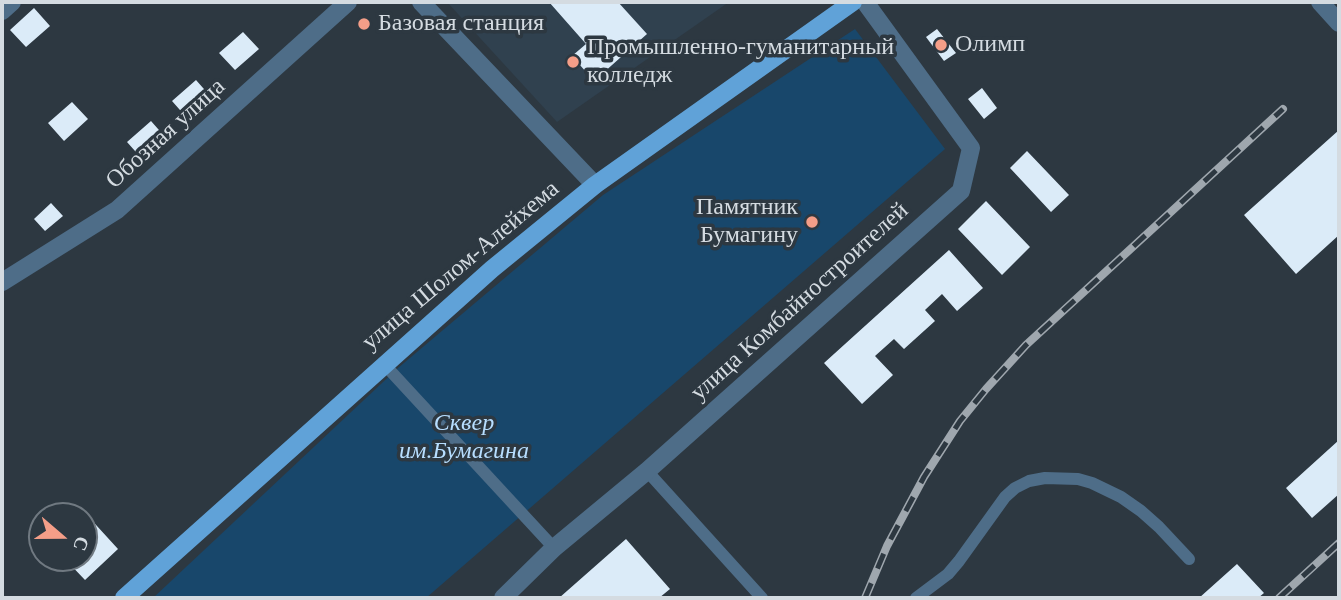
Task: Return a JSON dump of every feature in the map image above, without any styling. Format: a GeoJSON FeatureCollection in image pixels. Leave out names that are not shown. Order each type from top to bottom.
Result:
{"type":"FeatureCollection","features":[{"type":"Feature","properties":{"kind":"main road","name":"улица Шолом-Алейхема"},"geometry":{"type":"LineString","coordinates":[[124,598],[492,269],[595,185],[853,2]]}},
{"type":"Feature","properties":{"kind":"street"},"geometry":{"type":"LineString","coordinates":[[2,11],[12,2]]}},
{"type":"Feature","properties":{"kind":"street","name":"Обозная улица"},"geometry":{"type":"LineString","coordinates":[[2,282],[117,210],[348,2]]}},
{"type":"Feature","properties":{"kind":"street"},"geometry":{"type":"LineString","coordinates":[[421,2],[595,185]]}},
{"type":"Feature","properties":{"kind":"street","name":"улица Комбайностроителей"},"geometry":{"type":"LineString","coordinates":[[503,598],[554,548],[647,471],[961,191],[971,148],[865,2]]}},
{"type":"Feature","properties":{"kind":"street"},"geometry":{"type":"LineString","coordinates":[[1320,2],[1339,23]]}},
{"type":"Feature","properties":{"kind":"lane"},"geometry":{"type":"LineString","coordinates":[[384,364],[554,548]]}},
{"type":"Feature","properties":{"kind":"lane"},"geometry":{"type":"LineString","coordinates":[[647,471],[762,598]]}},
{"type":"Feature","properties":{"kind":"lane"},"geometry":{"type":"LineString","coordinates":[[916,598],[948,574],[1005,497],[1029,481],[1045,478],[1078,479],[1093,483],[1121,497],[1159,527],[1189,559]]}},
{"type":"Feature","properties":{"kind":"shaded area","name":"Промышленно-гуманитарный колледж"},"geometry":{"type":"Polygon","coordinates":[[[447,2],[729,2],[557,122],[447,2]]]}},
{"type":"Feature","properties":{"kind":"green space","name":"Сквер им.Бумагина"},"geometry":{"type":"Polygon","coordinates":[[[855,29],[945,149],[426,598],[153,598],[398,368],[603,195],[855,29]]]}},
{"type":"Feature","properties":{"kind":"building"},"geometry":{"type":"Polygon","coordinates":[[[549,2],[618,2],[647,34],[594,81],[572,56],[586,44],[549,2]]]}},
{"type":"Feature","properties":{"kind":"building"},"geometry":{"type":"Polygon","coordinates":[[[34,8],[50,26],[26,47],[10,30],[34,8]]]}},
{"type":"Feature","properties":{"kind":"building","name":"Олимп"},"geometry":{"type":"Polygon","coordinates":[[[937,29],[956,53],[944,61],[926,37],[937,29]]]}},
{"type":"Feature","properties":{"kind":"building"},"geometry":{"type":"Polygon","coordinates":[[[243,32],[259,49],[235,70],[219,53],[243,32]]]}},
{"type":"Feature","properties":{"kind":"building"},"geometry":{"type":"Polygon","coordinates":[[[196,80],[211,97],[187,118],[172,101],[196,80]]]}},
{"type":"Feature","properties":{"kind":"building"},"geometry":{"type":"Polygon","coordinates":[[[982,88],[997,108],[984,119],[968,99],[982,88]]]}},
{"type":"Feature","properties":{"kind":"building"},"geometry":{"type":"Polygon","coordinates":[[[72,102],[88,119],[64,141],[48,123],[72,102]]]}},
{"type":"Feature","properties":{"kind":"building"},"geometry":{"type":"Polygon","coordinates":[[[151,121],[166,138],[143,160],[127,142],[151,121]]]}},
{"type":"Feature","properties":{"kind":"building"},"geometry":{"type":"Polygon","coordinates":[[[1339,130],[1339,235],[1296,274],[1244,215],[1339,130]]]}},
{"type":"Feature","properties":{"kind":"building"},"geometry":{"type":"Polygon","coordinates":[[[1027,151],[1069,195],[1051,212],[1010,168],[1027,151]]]}},
{"type":"Feature","properties":{"kind":"building"},"geometry":{"type":"Polygon","coordinates":[[[986,201],[1030,247],[1002,275],[958,229],[986,201]]]}},
{"type":"Feature","properties":{"kind":"building"},"geometry":{"type":"Polygon","coordinates":[[[51,203],[63,216],[45,231],[34,219],[51,203]]]}},
{"type":"Feature","properties":{"kind":"building"},"geometry":{"type":"Polygon","coordinates":[[[949,250],[983,288],[957,311],[942,294],[925,310],[935,321],[904,349],[894,339],[875,356],[893,375],[862,404],[824,363],[949,250]]]}},
{"type":"Feature","properties":{"kind":"building"},"geometry":{"type":"Polygon","coordinates":[[[1339,440],[1339,494],[1312,518],[1286,488],[1339,440]]]}},
{"type":"Feature","properties":{"kind":"building"},"geometry":{"type":"Polygon","coordinates":[[[98,527],[118,549],[98,568],[98,527]]]}},
{"type":"Feature","properties":{"kind":"building"},"geometry":{"type":"Polygon","coordinates":[[[626,539],[670,589],[659,598],[559,598],[626,539]]]}},
{"type":"Feature","properties":{"kind":"building"},"geometry":{"type":"Polygon","coordinates":[[[1237,564],[1264,593],[1258,598],[1199,598],[1237,564]]]}},
{"type":"Feature","properties":{"kind":"building"},"geometry":{"type":"Polygon","coordinates":[[[77,572],[94,572],[85,580],[77,572]]]}},
{"type":"Feature","properties":{"kind":"railway"},"geometry":{"type":"LineString","coordinates":[[865,598],[887,546],[924,477],[960,421],[986,389],[1026,345],[1283,109]]}},
{"type":"Feature","properties":{"kind":"railway"},"geometry":{"type":"LineString","coordinates":[[1279,598],[1339,543]]}},
{"type":"Feature","properties":{"kind":"place","name":"Базовая станция"},"geometry":{"type":"Point","coordinates":[364,24]}},
{"type":"Feature","properties":{"kind":"place","name":"Олимп"},"geometry":{"type":"Point","coordinates":[941,45]}},
{"type":"Feature","properties":{"kind":"place","name":"Промышленно-гуманитарный колледж"},"geometry":{"type":"Point","coordinates":[573,62]}},
{"type":"Feature","properties":{"kind":"place","name":"Памятник Бумагину"},"geometry":{"type":"Point","coordinates":[812,222]}}]}
